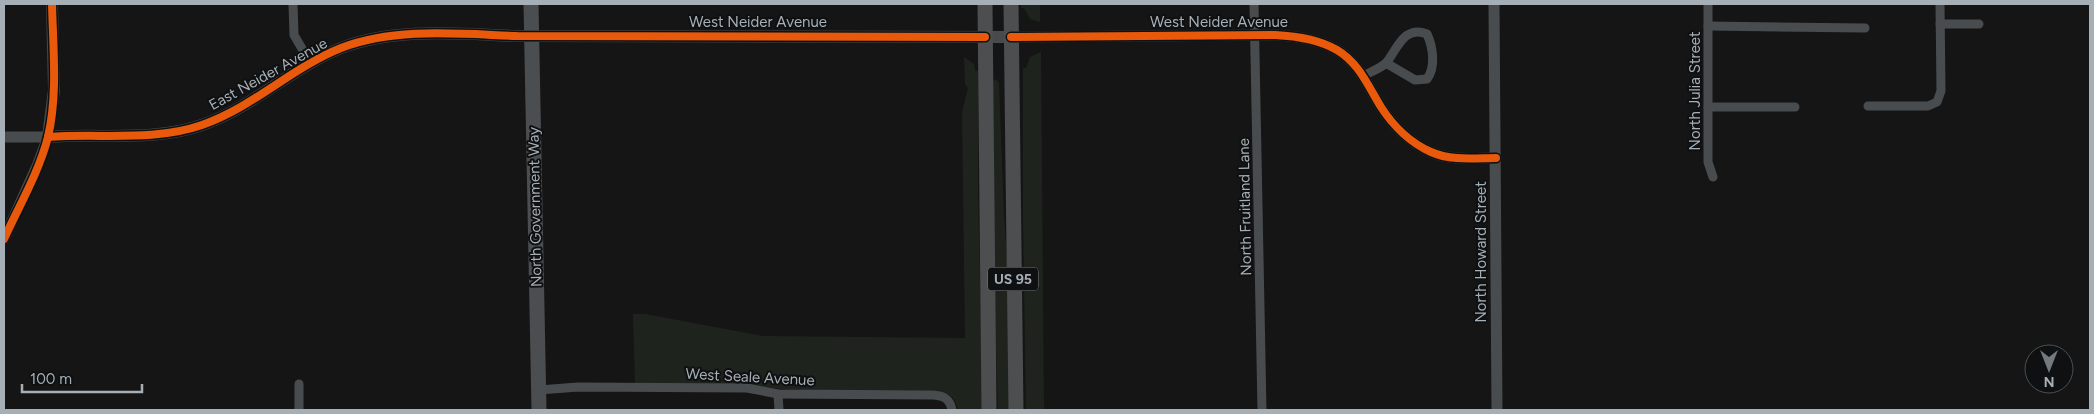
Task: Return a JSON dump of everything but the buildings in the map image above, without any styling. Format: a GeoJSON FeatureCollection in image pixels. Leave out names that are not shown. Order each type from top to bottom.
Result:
{"type":"FeatureCollection","features":[{"type":"Feature","properties":{"kind":"highway","name":"US 95"},"geometry":{"type":"LineString","coordinates":[[985,4],[989,410]]}},
{"type":"Feature","properties":{"kind":"highway","name":"US 95"},"geometry":{"type":"LineString","coordinates":[[1011,4],[1016,410]]}},
{"type":"Feature","properties":{"kind":"main road"},"geometry":{"type":"LineString","coordinates":[[48,137],[54,90],[52,4]]}},
{"type":"Feature","properties":{"kind":"main road","name":"North Government Way"},"geometry":{"type":"LineString","coordinates":[[531,4],[539,410]]}},
{"type":"Feature","properties":{"kind":"main road","name":"East Neider Avenue"},"geometry":{"type":"LineString","coordinates":[[48,137],[174,133],[224,117],[341,48],[370,40],[403,35],[532,36]]}},
{"type":"Feature","properties":{"kind":"main road","name":"West Neider Avenue"},"geometry":{"type":"LineString","coordinates":[[532,36],[1011,37]]}},
{"type":"Feature","properties":{"kind":"street"},"geometry":{"type":"LineString","coordinates":[[293,4],[294,35],[311,64]]}},
{"type":"Feature","properties":{"kind":"street","name":"North Fruitland Lane"},"geometry":{"type":"LineString","coordinates":[[1254,4],[1262,410]]}},
{"type":"Feature","properties":{"kind":"street","name":"North Howard Street"},"geometry":{"type":"LineString","coordinates":[[1494,4],[1497,410]]}},
{"type":"Feature","properties":{"kind":"street","name":"North Julia Street"},"geometry":{"type":"LineString","coordinates":[[1708,4],[1708,162],[1714,177]]}},
{"type":"Feature","properties":{"kind":"street"},"geometry":{"type":"LineString","coordinates":[[1868,106],[1928,106],[1938,102],[1941,91],[1940,4]]}},
{"type":"Feature","properties":{"kind":"street"},"geometry":{"type":"LineString","coordinates":[[1940,24],[1979,24]]}},
{"type":"Feature","properties":{"kind":"street"},"geometry":{"type":"LineString","coordinates":[[1708,26],[1865,28]]}},
{"type":"Feature","properties":{"kind":"street"},"geometry":{"type":"LineString","coordinates":[[1363,76],[1386,63],[1408,33],[1414,31],[1427,34],[1430,41],[1432,62],[1427,79],[1415,80],[1386,63]]}},
{"type":"Feature","properties":{"kind":"street","name":"West Neider Avenue"},"geometry":{"type":"LineString","coordinates":[[1011,37],[1294,36],[1321,43],[1338,50],[1351,61],[1363,76],[1382,109],[1395,126],[1412,141],[1433,153],[1453,158],[1496,158]]}},
{"type":"Feature","properties":{"kind":"street"},"geometry":{"type":"LineString","coordinates":[[1708,107],[1795,107]]}},
{"type":"Feature","properties":{"kind":"street"},"geometry":{"type":"LineString","coordinates":[[4,137],[48,137],[38,164],[4,239]]}},
{"type":"Feature","properties":{"kind":"street"},"geometry":{"type":"LineString","coordinates":[[299,384],[299,410]]}},
{"type":"Feature","properties":{"kind":"street","name":"West Seale Avenue"},"geometry":{"type":"LineString","coordinates":[[539,390],[578,387],[747,388],[778,394],[934,395],[943,396],[948,400],[952,410]]}},
{"type":"Feature","properties":{"kind":"street"},"geometry":{"type":"LineString","coordinates":[[778,394],[779,410]]}},
{"type":"Feature","properties":{"kind":"shaded area"},"geometry":{"type":"Polygon","coordinates":[[[1021,4],[1040,4],[1040,22],[1030,19],[1024,8],[1021,8],[1021,4]]]}},
{"type":"Feature","properties":{"kind":"shaded area"},"geometry":{"type":"Polygon","coordinates":[[[1041,52],[1044,410],[1026,410],[1023,68],[1026,68],[1030,57],[1041,52]]]}},
{"type":"Feature","properties":{"kind":"shaded area"},"geometry":{"type":"Polygon","coordinates":[[[964,57],[974,64],[975,71],[978,71],[978,192],[983,410],[958,410],[953,398],[935,390],[788,390],[744,384],[635,385],[633,314],[645,314],[763,336],[965,338],[962,112],[968,88],[965,84],[964,57]]]}},
{"type":"Feature","properties":{"kind":"shaded area"},"geometry":{"type":"Polygon","coordinates":[[[995,79],[999,82],[1004,216],[1011,320],[1012,410],[998,410],[993,263],[993,81],[995,79]]]}},
{"type":"Feature","properties":{"kind":"cycle path"},"geometry":{"type":"LineString","coordinates":[[4,239],[34,176],[48,137],[54,87],[52,4]]}},
{"type":"Feature","properties":{"kind":"cycle path"},"geometry":{"type":"LineString","coordinates":[[48,137],[145,135],[183,130],[202,125],[238,109],[323,56],[362,41],[406,34],[985,37]]}},
{"type":"Feature","properties":{"kind":"cycle path"},"geometry":{"type":"LineString","coordinates":[[1011,37],[1275,35],[1299,37],[1330,46],[1345,55],[1362,75],[1391,121],[1416,144],[1431,152],[1447,157],[1496,158]]}}]}
